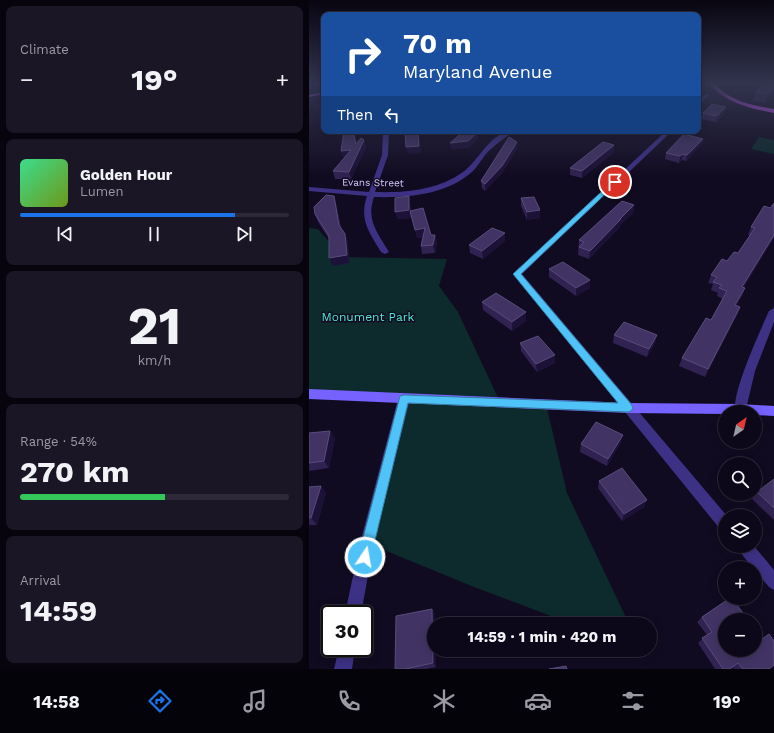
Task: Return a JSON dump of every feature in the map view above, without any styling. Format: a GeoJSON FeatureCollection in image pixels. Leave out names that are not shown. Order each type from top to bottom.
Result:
{"type":"FeatureCollection","features":[{"type":"Feature","properties":{"kind":"main road"},"geometry":{"type":"LineString","coordinates":[[309,394],[628,408],[718,409]]}},
{"type":"Feature","properties":{"kind":"main road"},"geometry":{"type":"LineString","coordinates":[[762,410],[774,411]]}},
{"type":"Feature","properties":{"kind":"street"},"geometry":{"type":"LineString","coordinates":[[385,134],[385,155],[367,207],[369,224],[385,252]]}},
{"type":"Feature","properties":{"kind":"street","name":"Evans Street"},"geometry":{"type":"LineString","coordinates":[[309,189],[372,194],[422,191],[452,182],[470,171],[477,165],[492,144],[507,134]]}},
{"type":"Feature","properties":{"kind":"street"},"geometry":{"type":"LineString","coordinates":[[666,134],[517,274],[628,408],[641,421],[718,516]]}},
{"type":"Feature","properties":{"kind":"street"},"geometry":{"type":"LineString","coordinates":[[741,405],[743,390],[750,366],[774,311]]}},
{"type":"Feature","properties":{"kind":"street"},"geometry":{"type":"LineString","coordinates":[[355,605],[367,543],[404,399]]}},
{"type":"Feature","properties":{"kind":"street"},"geometry":{"type":"LineString","coordinates":[[750,553],[774,582]]}},
{"type":"Feature","properties":{"kind":"street"},"geometry":{"type":"LineString","coordinates":[[343,669],[345,657]]}},
{"type":"Feature","properties":{"kind":"green space"},"geometry":{"type":"Polygon","coordinates":[[[759,137],[774,140],[774,154],[751,149],[759,137]]]}},
{"type":"Feature","properties":{"kind":"green space","name":"Monument Park"},"geometry":{"type":"Polygon","coordinates":[[[309,228],[318,229],[342,257],[447,259],[439,286],[458,312],[500,402],[546,404],[567,493],[626,617],[553,617],[474,587],[367,543],[404,399],[309,394],[309,228]]]}},
{"type":"Feature","properties":{"kind":"building"},"geometry":{"type":"Polygon","coordinates":[[[704,113],[720,113],[717,116],[704,113]]]}},
{"type":"Feature","properties":{"kind":"building"},"geometry":{"type":"Polygon","coordinates":[[[344,134],[354,134],[356,144],[361,138],[364,140],[349,172],[333,171],[351,150],[341,151],[344,134]]]}},
{"type":"Feature","properties":{"kind":"building"},"geometry":{"type":"Polygon","coordinates":[[[405,134],[418,134],[419,146],[406,147],[405,134]]]}},
{"type":"Feature","properties":{"kind":"building"},"geometry":{"type":"Polygon","coordinates":[[[460,134],[476,134],[468,141],[450,143],[460,134]]]}},
{"type":"Feature","properties":{"kind":"building"},"geometry":{"type":"Polygon","coordinates":[[[684,134],[703,139],[687,155],[683,154],[680,156],[666,153],[684,134]]]}},
{"type":"Feature","properties":{"kind":"building"},"geometry":{"type":"Polygon","coordinates":[[[509,137],[517,142],[502,166],[485,184],[481,181],[509,137]]]}},
{"type":"Feature","properties":{"kind":"building"},"geometry":{"type":"Polygon","coordinates":[[[603,142],[614,145],[582,171],[570,168],[603,142]]]}},
{"type":"Feature","properties":{"kind":"building"},"geometry":{"type":"Polygon","coordinates":[[[326,195],[334,196],[339,225],[345,234],[347,255],[329,258],[329,236],[315,214],[314,207],[326,195]]]}},
{"type":"Feature","properties":{"kind":"building"},"geometry":{"type":"Polygon","coordinates":[[[409,196],[409,210],[395,212],[395,198],[409,196]]]}},
{"type":"Feature","properties":{"kind":"building"},"geometry":{"type":"Polygon","coordinates":[[[534,197],[540,210],[527,212],[521,198],[534,197]]]}},
{"type":"Feature","properties":{"kind":"building"},"geometry":{"type":"Polygon","coordinates":[[[622,201],[634,205],[590,251],[579,247],[584,242],[579,240],[622,201]]]}},
{"type":"Feature","properties":{"kind":"building"},"geometry":{"type":"Polygon","coordinates":[[[774,203],[774,235],[742,287],[745,288],[735,305],[740,307],[708,369],[682,358],[706,318],[711,320],[727,291],[719,288],[722,285],[713,282],[717,277],[711,275],[722,259],[727,261],[734,252],[738,253],[755,228],[751,227],[764,206],[770,208],[774,203]]]}},
{"type":"Feature","properties":{"kind":"building"},"geometry":{"type":"Polygon","coordinates":[[[423,208],[431,235],[435,235],[433,245],[421,246],[425,228],[415,230],[410,211],[423,208]]]}},
{"type":"Feature","properties":{"kind":"building"},"geometry":{"type":"Polygon","coordinates":[[[492,228],[505,233],[482,251],[469,245],[492,228]]]}},
{"type":"Feature","properties":{"kind":"building"},"geometry":{"type":"Polygon","coordinates":[[[563,262],[590,280],[576,288],[549,269],[563,262]]]}},
{"type":"Feature","properties":{"kind":"building"},"geometry":{"type":"Polygon","coordinates":[[[496,293],[526,312],[512,322],[482,302],[496,293]]]}},
{"type":"Feature","properties":{"kind":"building"},"geometry":{"type":"Polygon","coordinates":[[[624,322],[657,335],[649,349],[614,335],[624,322]]]}},
{"type":"Feature","properties":{"kind":"building"},"geometry":{"type":"Polygon","coordinates":[[[538,336],[555,355],[536,364],[520,343],[538,336]]]}},
{"type":"Feature","properties":{"kind":"building"},"geometry":{"type":"Polygon","coordinates":[[[596,422],[623,435],[608,459],[581,444],[596,422]]]}},
{"type":"Feature","properties":{"kind":"building"},"geometry":{"type":"Polygon","coordinates":[[[330,431],[324,461],[309,463],[309,433],[330,431]]]}},
{"type":"Feature","properties":{"kind":"building"},"geometry":{"type":"Polygon","coordinates":[[[622,468],[647,500],[624,514],[599,481],[622,468]]]}},
{"type":"Feature","properties":{"kind":"building"},"geometry":{"type":"Polygon","coordinates":[[[774,479],[774,508],[762,497],[762,488],[774,479]]]}},
{"type":"Feature","properties":{"kind":"building"},"geometry":{"type":"Polygon","coordinates":[[[321,486],[311,518],[309,518],[309,487],[321,486]]]}},
{"type":"Feature","properties":{"kind":"building"},"geometry":{"type":"Polygon","coordinates":[[[720,605],[737,605],[743,613],[718,613],[718,657],[762,657],[762,639],[769,634],[774,641],[774,665],[769,669],[743,669],[738,663],[730,669],[723,669],[702,638],[712,632],[702,617],[720,605]]]}},
{"type":"Feature","properties":{"kind":"building"},"geometry":{"type":"Polygon","coordinates":[[[432,609],[432,617],[427,617],[427,657],[433,657],[433,663],[405,669],[395,669],[396,616],[432,609]]]}},
{"type":"Feature","properties":{"kind":"building"},"geometry":{"type":"Polygon","coordinates":[[[566,666],[567,669],[549,669],[566,666]]]}},
{"type":"Feature","properties":{"kind":"route"},"geometry":{"type":"LineString","coordinates":[[365,557],[367,543],[404,399],[628,408],[517,274],[615,182]]}}]}
